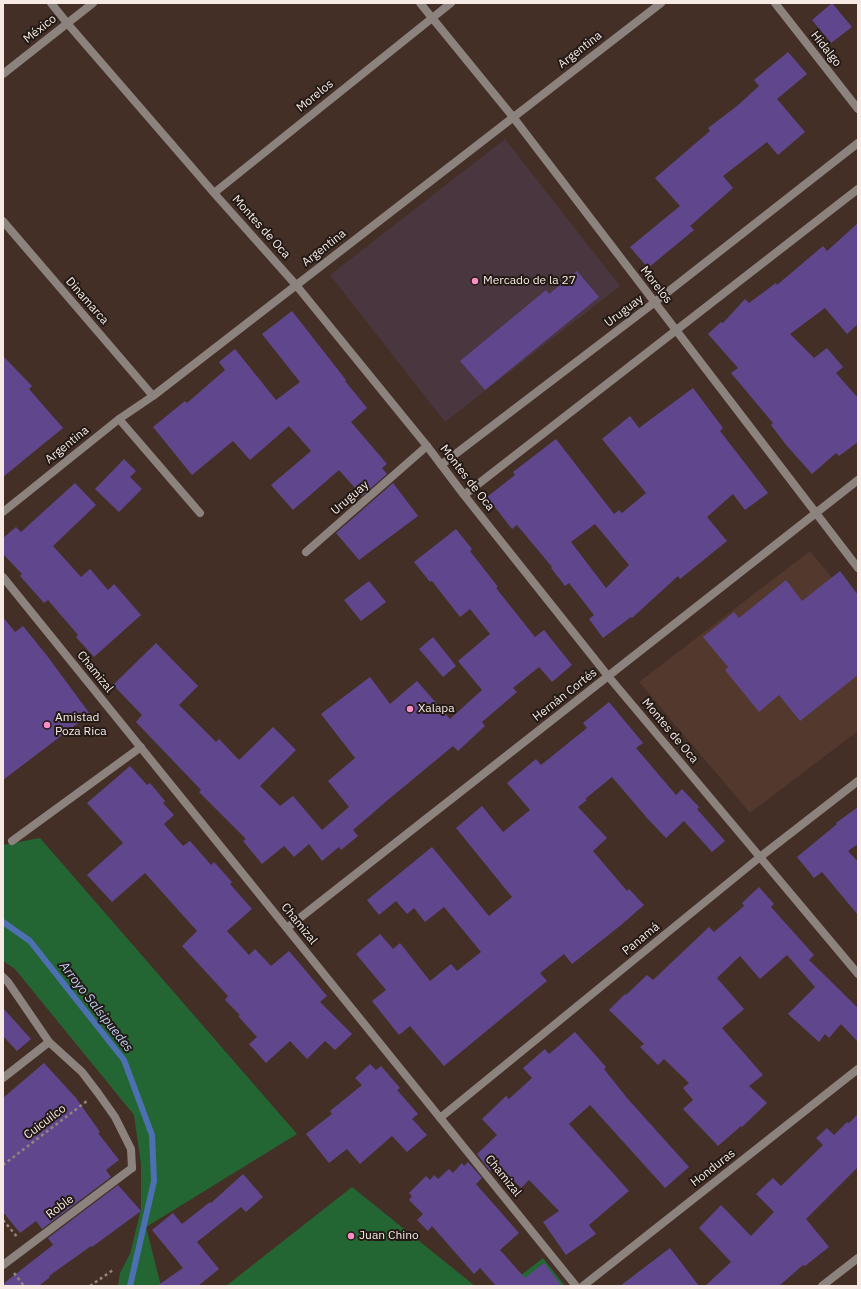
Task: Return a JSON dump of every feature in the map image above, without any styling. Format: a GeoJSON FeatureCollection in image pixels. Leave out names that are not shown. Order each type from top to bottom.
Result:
{"type":"FeatureCollection","features":[{"type":"Feature","properties":{"kind":"street","name":"Montes de Oca"},"geometry":{"type":"LineString","coordinates":[[51,3],[214,193],[296,285],[427,446],[464,495],[608,676],[858,974]]}},
{"type":"Feature","properties":{"kind":"street","name":"México"},"geometry":{"type":"LineString","coordinates":[[3,74],[93,3]]}},
{"type":"Feature","properties":{"kind":"street","name":"Morelos"},"geometry":{"type":"LineString","coordinates":[[420,3],[513,117],[858,568]]}},
{"type":"Feature","properties":{"kind":"street"},"geometry":{"type":"LineString","coordinates":[[432,19],[451,3]]}},
{"type":"Feature","properties":{"kind":"street","name":"Argentina"},"geometry":{"type":"LineString","coordinates":[[3,512],[119,419],[153,396],[660,3]]}},
{"type":"Feature","properties":{"kind":"street","name":"Hidalgo"},"geometry":{"type":"LineString","coordinates":[[775,3],[858,109]]}},
{"type":"Feature","properties":{"kind":"street","name":"Morelos"},"geometry":{"type":"LineString","coordinates":[[214,193],[432,19]]}},
{"type":"Feature","properties":{"kind":"street","name":"Uruguay"},"geometry":{"type":"LineString","coordinates":[[441,465],[655,302],[858,143]]}},
{"type":"Feature","properties":{"kind":"street"},"geometry":{"type":"LineString","coordinates":[[464,495],[858,189]]}},
{"type":"Feature","properties":{"kind":"street","name":"Dinamarca"},"geometry":{"type":"LineString","coordinates":[[3,221],[153,396]]}},
{"type":"Feature","properties":{"kind":"street"},"geometry":{"type":"LineString","coordinates":[[119,419],[200,513]]}},
{"type":"Feature","properties":{"kind":"street","name":"Uruguay"},"geometry":{"type":"LineString","coordinates":[[306,552],[427,446]]}},
{"type":"Feature","properties":{"kind":"street","name":"Hernán Cortés"},"geometry":{"type":"LineString","coordinates":[[287,928],[858,480]]}},
{"type":"Feature","properties":{"kind":"street","name":"Chamizal"},"geometry":{"type":"LineString","coordinates":[[3,577],[576,1286]]}},
{"type":"Feature","properties":{"kind":"street"},"geometry":{"type":"LineString","coordinates":[[12,840],[140,747]]}},
{"type":"Feature","properties":{"kind":"street","name":"Panamá"},"geometry":{"type":"LineString","coordinates":[[440,1118],[760,857],[858,781]]}},
{"type":"Feature","properties":{"kind":"street"},"geometry":{"type":"LineString","coordinates":[[3,977],[50,1042],[82,1072],[98,1093]]}},
{"type":"Feature","properties":{"kind":"street"},"geometry":{"type":"LineString","coordinates":[[3,1078],[50,1042]]}},
{"type":"Feature","properties":{"kind":"street","name":"Honduras"},"geometry":{"type":"LineString","coordinates":[[583,1286],[858,1069]]}},
{"type":"Feature","properties":{"kind":"street","name":"Roble"},"geometry":{"type":"LineString","coordinates":[[3,1265],[132,1168],[131,1149],[115,1118],[98,1093]]}},
{"type":"Feature","properties":{"kind":"street"},"geometry":{"type":"LineString","coordinates":[[822,1286],[858,1258]]}},
{"type":"Feature","properties":{"kind":"path","name":"Cuicuilco"},"geometry":{"type":"LineString","coordinates":[[3,1165],[98,1093]]}},
{"type":"Feature","properties":{"kind":"path"},"geometry":{"type":"LineString","coordinates":[[3,1220],[27,1247]]}},
{"type":"Feature","properties":{"kind":"path"},"geometry":{"type":"LineString","coordinates":[[90,1286],[113,1270]]}},
{"type":"Feature","properties":{"kind":"shaded area","name":"Mercado de la 27"},"geometry":{"type":"Polygon","coordinates":[[[505,139],[620,286],[445,422],[330,275],[505,139]]]}},
{"type":"Feature","properties":{"kind":"shaded area"},"geometry":{"type":"Polygon","coordinates":[[[810,551],[858,609],[858,731],[750,813],[639,682],[810,551]]]}},
{"type":"Feature","properties":{"kind":"green space"},"geometry":{"type":"Polygon","coordinates":[[[40,838],[297,1134],[146,1227],[161,1286],[118,1286],[120,1273],[130,1254],[141,1209],[141,1164],[134,1115],[15,969],[3,961],[3,845],[40,838]]]}},
{"type":"Feature","properties":{"kind":"green space","name":"Juan Chino"},"geometry":{"type":"Polygon","coordinates":[[[352,1187],[475,1286],[226,1286],[352,1187]]]}},
{"type":"Feature","properties":{"kind":"green space"},"geometry":{"type":"Polygon","coordinates":[[[543,1258],[565,1286],[507,1286],[543,1258]]]}},
{"type":"Feature","properties":{"kind":"building"},"geometry":{"type":"Polygon","coordinates":[[[832,3],[852,27],[831,43],[812,20],[832,3]]]}},
{"type":"Feature","properties":{"kind":"building"},"geometry":{"type":"Polygon","coordinates":[[[788,52],[807,74],[777,99],[805,132],[778,155],[767,142],[723,176],[733,188],[690,226],[694,230],[648,268],[630,247],[680,206],[655,178],[710,131],[708,128],[737,106],[759,86],[754,80],[788,52]]]}},
{"type":"Feature","properties":{"kind":"building"},"geometry":{"type":"Polygon","coordinates":[[[858,223],[858,324],[847,334],[825,308],[790,334],[814,358],[827,348],[843,367],[836,373],[858,398],[858,442],[839,456],[836,453],[812,474],[787,446],[771,425],[773,423],[731,373],[738,368],[708,334],[721,322],[723,323],[745,299],[749,303],[776,283],[777,285],[823,246],[827,251],[858,223]]]}},
{"type":"Feature","properties":{"kind":"building"},"geometry":{"type":"Polygon","coordinates":[[[577,271],[599,297],[485,390],[460,361],[546,290],[549,294],[577,271]]]}},
{"type":"Feature","properties":{"kind":"building"},"geometry":{"type":"Polygon","coordinates":[[[292,311],[367,408],[351,422],[387,464],[382,468],[387,474],[362,496],[339,470],[293,510],[271,485],[311,451],[289,426],[250,460],[233,441],[192,475],[153,427],[185,401],[187,403],[225,370],[219,362],[235,349],[276,400],[300,382],[262,334],[292,311]]]}},
{"type":"Feature","properties":{"kind":"building"},"geometry":{"type":"Polygon","coordinates":[[[3,356],[32,386],[29,389],[63,428],[3,477],[3,356]]]}},
{"type":"Feature","properties":{"kind":"building"},"geometry":{"type":"Polygon","coordinates":[[[693,388],[723,428],[720,431],[768,493],[745,510],[733,494],[707,517],[727,541],[680,579],[678,576],[632,618],[631,617],[603,638],[589,619],[594,615],[569,583],[565,586],[551,568],[552,567],[517,525],[512,529],[487,497],[515,475],[513,472],[556,439],[614,514],[619,510],[622,513],[646,493],[602,439],[630,416],[639,428],[693,388]],[[595,524],[571,542],[606,588],[629,565],[595,524]]]}},
{"type":"Feature","properties":{"kind":"building"},"geometry":{"type":"Polygon","coordinates":[[[124,459],[136,471],[130,477],[142,489],[119,512],[95,489],[124,459]]]}},
{"type":"Feature","properties":{"kind":"building"},"geometry":{"type":"Polygon","coordinates":[[[75,483],[96,505],[53,546],[81,577],[90,569],[108,590],[114,584],[141,615],[94,657],[76,637],[78,635],[48,600],[44,603],[20,576],[22,574],[3,554],[3,538],[16,527],[21,532],[75,483]]]}},
{"type":"Feature","properties":{"kind":"building"},"geometry":{"type":"Polygon","coordinates":[[[393,483],[418,516],[359,560],[336,533],[393,483]]]}},
{"type":"Feature","properties":{"kind":"building"},"geometry":{"type":"Polygon","coordinates":[[[456,529],[472,549],[470,551],[498,587],[496,588],[535,637],[544,630],[572,665],[552,682],[539,667],[513,688],[517,692],[482,722],[485,726],[458,751],[453,746],[389,799],[353,830],[358,836],[341,850],[339,847],[322,861],[309,844],[294,857],[284,846],[262,864],[243,841],[246,839],[199,792],[201,790],[136,722],[142,715],[113,685],[156,643],[198,686],[179,705],[216,742],[219,739],[239,760],[273,727],[296,750],[260,786],[280,806],[293,796],[322,830],[349,807],[328,781],[355,758],[321,714],[370,677],[390,704],[417,681],[450,719],[482,690],[458,661],[490,634],[470,609],[460,617],[432,581],[430,582],[414,562],[456,529]]]}},
{"type":"Feature","properties":{"kind":"building"},"geometry":{"type":"Polygon","coordinates":[[[840,571],[858,595],[858,675],[800,721],[779,695],[759,712],[725,670],[728,667],[703,637],[734,612],[739,618],[786,580],[802,601],[840,571]]]}},
{"type":"Feature","properties":{"kind":"building"},"geometry":{"type":"Polygon","coordinates":[[[369,581],[386,602],[361,621],[344,600],[369,581]]]}},
{"type":"Feature","properties":{"kind":"building"},"geometry":{"type":"Polygon","coordinates":[[[3,617],[15,632],[23,626],[90,714],[3,780],[3,617]]]}},
{"type":"Feature","properties":{"kind":"building"},"geometry":{"type":"Polygon","coordinates":[[[433,637],[456,666],[443,677],[419,649],[433,637]]]}},
{"type":"Feature","properties":{"kind":"building"},"geometry":{"type":"Polygon","coordinates":[[[609,702],[643,743],[636,748],[676,795],[682,789],[699,807],[697,809],[725,841],[712,852],[684,821],[666,838],[612,777],[585,799],[587,800],[578,807],[607,838],[593,851],[627,891],[629,889],[644,905],[572,964],[564,954],[540,973],[547,981],[444,1066],[410,1026],[399,1035],[372,1001],[386,990],[356,954],[380,934],[393,949],[400,943],[430,981],[451,964],[457,971],[481,952],[444,907],[425,922],[414,908],[407,914],[396,901],[379,915],[367,900],[432,847],[489,916],[512,897],[456,828],[482,806],[503,832],[530,810],[507,783],[536,759],[541,765],[587,728],[583,723],[609,702]]]}},
{"type":"Feature","properties":{"kind":"building"},"geometry":{"type":"Polygon","coordinates":[[[130,766],[147,785],[150,783],[165,801],[163,803],[174,815],[164,824],[183,846],[190,841],[211,865],[214,862],[232,882],[230,884],[252,909],[227,931],[249,955],[255,949],[271,966],[289,951],[327,996],[320,1002],[352,1034],[335,1050],[325,1041],[307,1059],[290,1041],[266,1063],[249,1044],[257,1037],[238,1016],[240,1015],[225,1000],[228,996],[182,946],[197,931],[145,873],[112,902],[87,875],[123,843],[87,803],[130,766]]]}},
{"type":"Feature","properties":{"kind":"building"},"geometry":{"type":"Polygon","coordinates":[[[858,807],[858,844],[848,851],[858,862],[858,915],[822,872],[814,878],[797,857],[837,824],[836,823],[858,807]]]}},
{"type":"Feature","properties":{"kind":"building"},"geometry":{"type":"Polygon","coordinates":[[[759,887],[774,904],[771,907],[814,955],[809,960],[858,1008],[858,1042],[841,1024],[829,1038],[825,1034],[819,1042],[788,1014],[815,987],[787,955],[760,979],[740,956],[717,978],[744,1009],[722,1028],[763,1075],[749,1086],[767,1103],[742,1127],[741,1126],[718,1146],[683,1109],[693,1100],[683,1088],[689,1083],[664,1059],[658,1065],[640,1047],[644,1044],[609,1010],[647,975],[653,980],[709,927],[714,932],[744,906],[742,903],[759,887]]]}},
{"type":"Feature","properties":{"kind":"building"},"geometry":{"type":"Polygon","coordinates":[[[3,1008],[31,1039],[17,1051],[3,1036],[3,1008]]]}},
{"type":"Feature","properties":{"kind":"building"},"geometry":{"type":"Polygon","coordinates":[[[575,1032],[606,1067],[604,1069],[627,1098],[689,1167],[665,1188],[590,1105],[569,1124],[629,1191],[589,1225],[596,1234],[566,1255],[543,1222],[559,1211],[529,1180],[521,1188],[497,1163],[490,1171],[477,1154],[497,1135],[482,1119],[506,1096],[509,1099],[532,1078],[523,1068],[545,1049],[549,1054],[575,1032]]]}},
{"type":"Feature","properties":{"kind":"building"},"geometry":{"type":"Polygon","coordinates":[[[44,1063],[76,1098],[100,1132],[98,1133],[119,1160],[106,1170],[111,1177],[42,1229],[36,1221],[20,1233],[3,1212],[3,1098],[44,1063]]]}},
{"type":"Feature","properties":{"kind":"building"},"geometry":{"type":"Polygon","coordinates":[[[370,1064],[376,1070],[381,1066],[400,1088],[397,1090],[418,1114],[412,1119],[427,1135],[407,1152],[392,1136],[360,1164],[347,1149],[329,1163],[306,1134],[332,1114],[330,1111],[362,1085],[355,1078],[370,1064]]]}},
{"type":"Feature","properties":{"kind":"building"},"geometry":{"type":"Polygon","coordinates":[[[858,1114],[858,1167],[806,1219],[829,1247],[805,1266],[803,1265],[779,1286],[705,1286],[731,1262],[699,1228],[721,1205],[751,1236],[774,1212],[756,1194],[773,1178],[781,1186],[823,1145],[816,1138],[827,1128],[834,1135],[847,1122],[849,1123],[858,1114]]]}},
{"type":"Feature","properties":{"kind":"building"},"geometry":{"type":"Polygon","coordinates":[[[468,1162],[482,1178],[476,1184],[519,1233],[500,1250],[525,1278],[544,1263],[562,1286],[496,1286],[480,1268],[474,1274],[432,1226],[428,1231],[417,1220],[423,1214],[409,1200],[412,1196],[409,1193],[426,1176],[430,1180],[434,1175],[438,1179],[449,1169],[453,1173],[462,1163],[464,1166],[468,1162]]]}},
{"type":"Feature","properties":{"kind":"building"},"geometry":{"type":"Polygon","coordinates":[[[243,1174],[263,1197],[246,1212],[241,1207],[197,1242],[219,1269],[198,1286],[157,1286],[183,1268],[152,1230],[173,1213],[182,1224],[210,1202],[211,1203],[243,1174]]]}},
{"type":"Feature","properties":{"kind":"building"},"geometry":{"type":"Polygon","coordinates":[[[118,1185],[141,1211],[49,1276],[50,1277],[39,1286],[3,1286],[3,1284],[53,1245],[48,1238],[118,1185]]]}},
{"type":"Feature","properties":{"kind":"building"},"geometry":{"type":"Polygon","coordinates":[[[670,1248],[699,1286],[620,1286],[670,1248]]]}},
{"type":"Feature","properties":{"kind":"waterway","name":"Arroyo Salsipuedes"},"geometry":{"type":"LineString","coordinates":[[3,922],[30,941],[124,1060],[152,1135],[154,1181],[130,1286]]}},
{"type":"Feature","properties":{"kind":"place","name":"Mercado de la 27"},"geometry":{"type":"Point","coordinates":[475,281]}},
{"type":"Feature","properties":{"kind":"place","name":"Xalapa"},"geometry":{"type":"Point","coordinates":[410,709]}},
{"type":"Feature","properties":{"kind":"place","name":"Amistad Poza Rica"},"geometry":{"type":"Point","coordinates":[47,725]}},
{"type":"Feature","properties":{"kind":"place","name":"Juan Chino"},"geometry":{"type":"Point","coordinates":[351,1236]}}]}
